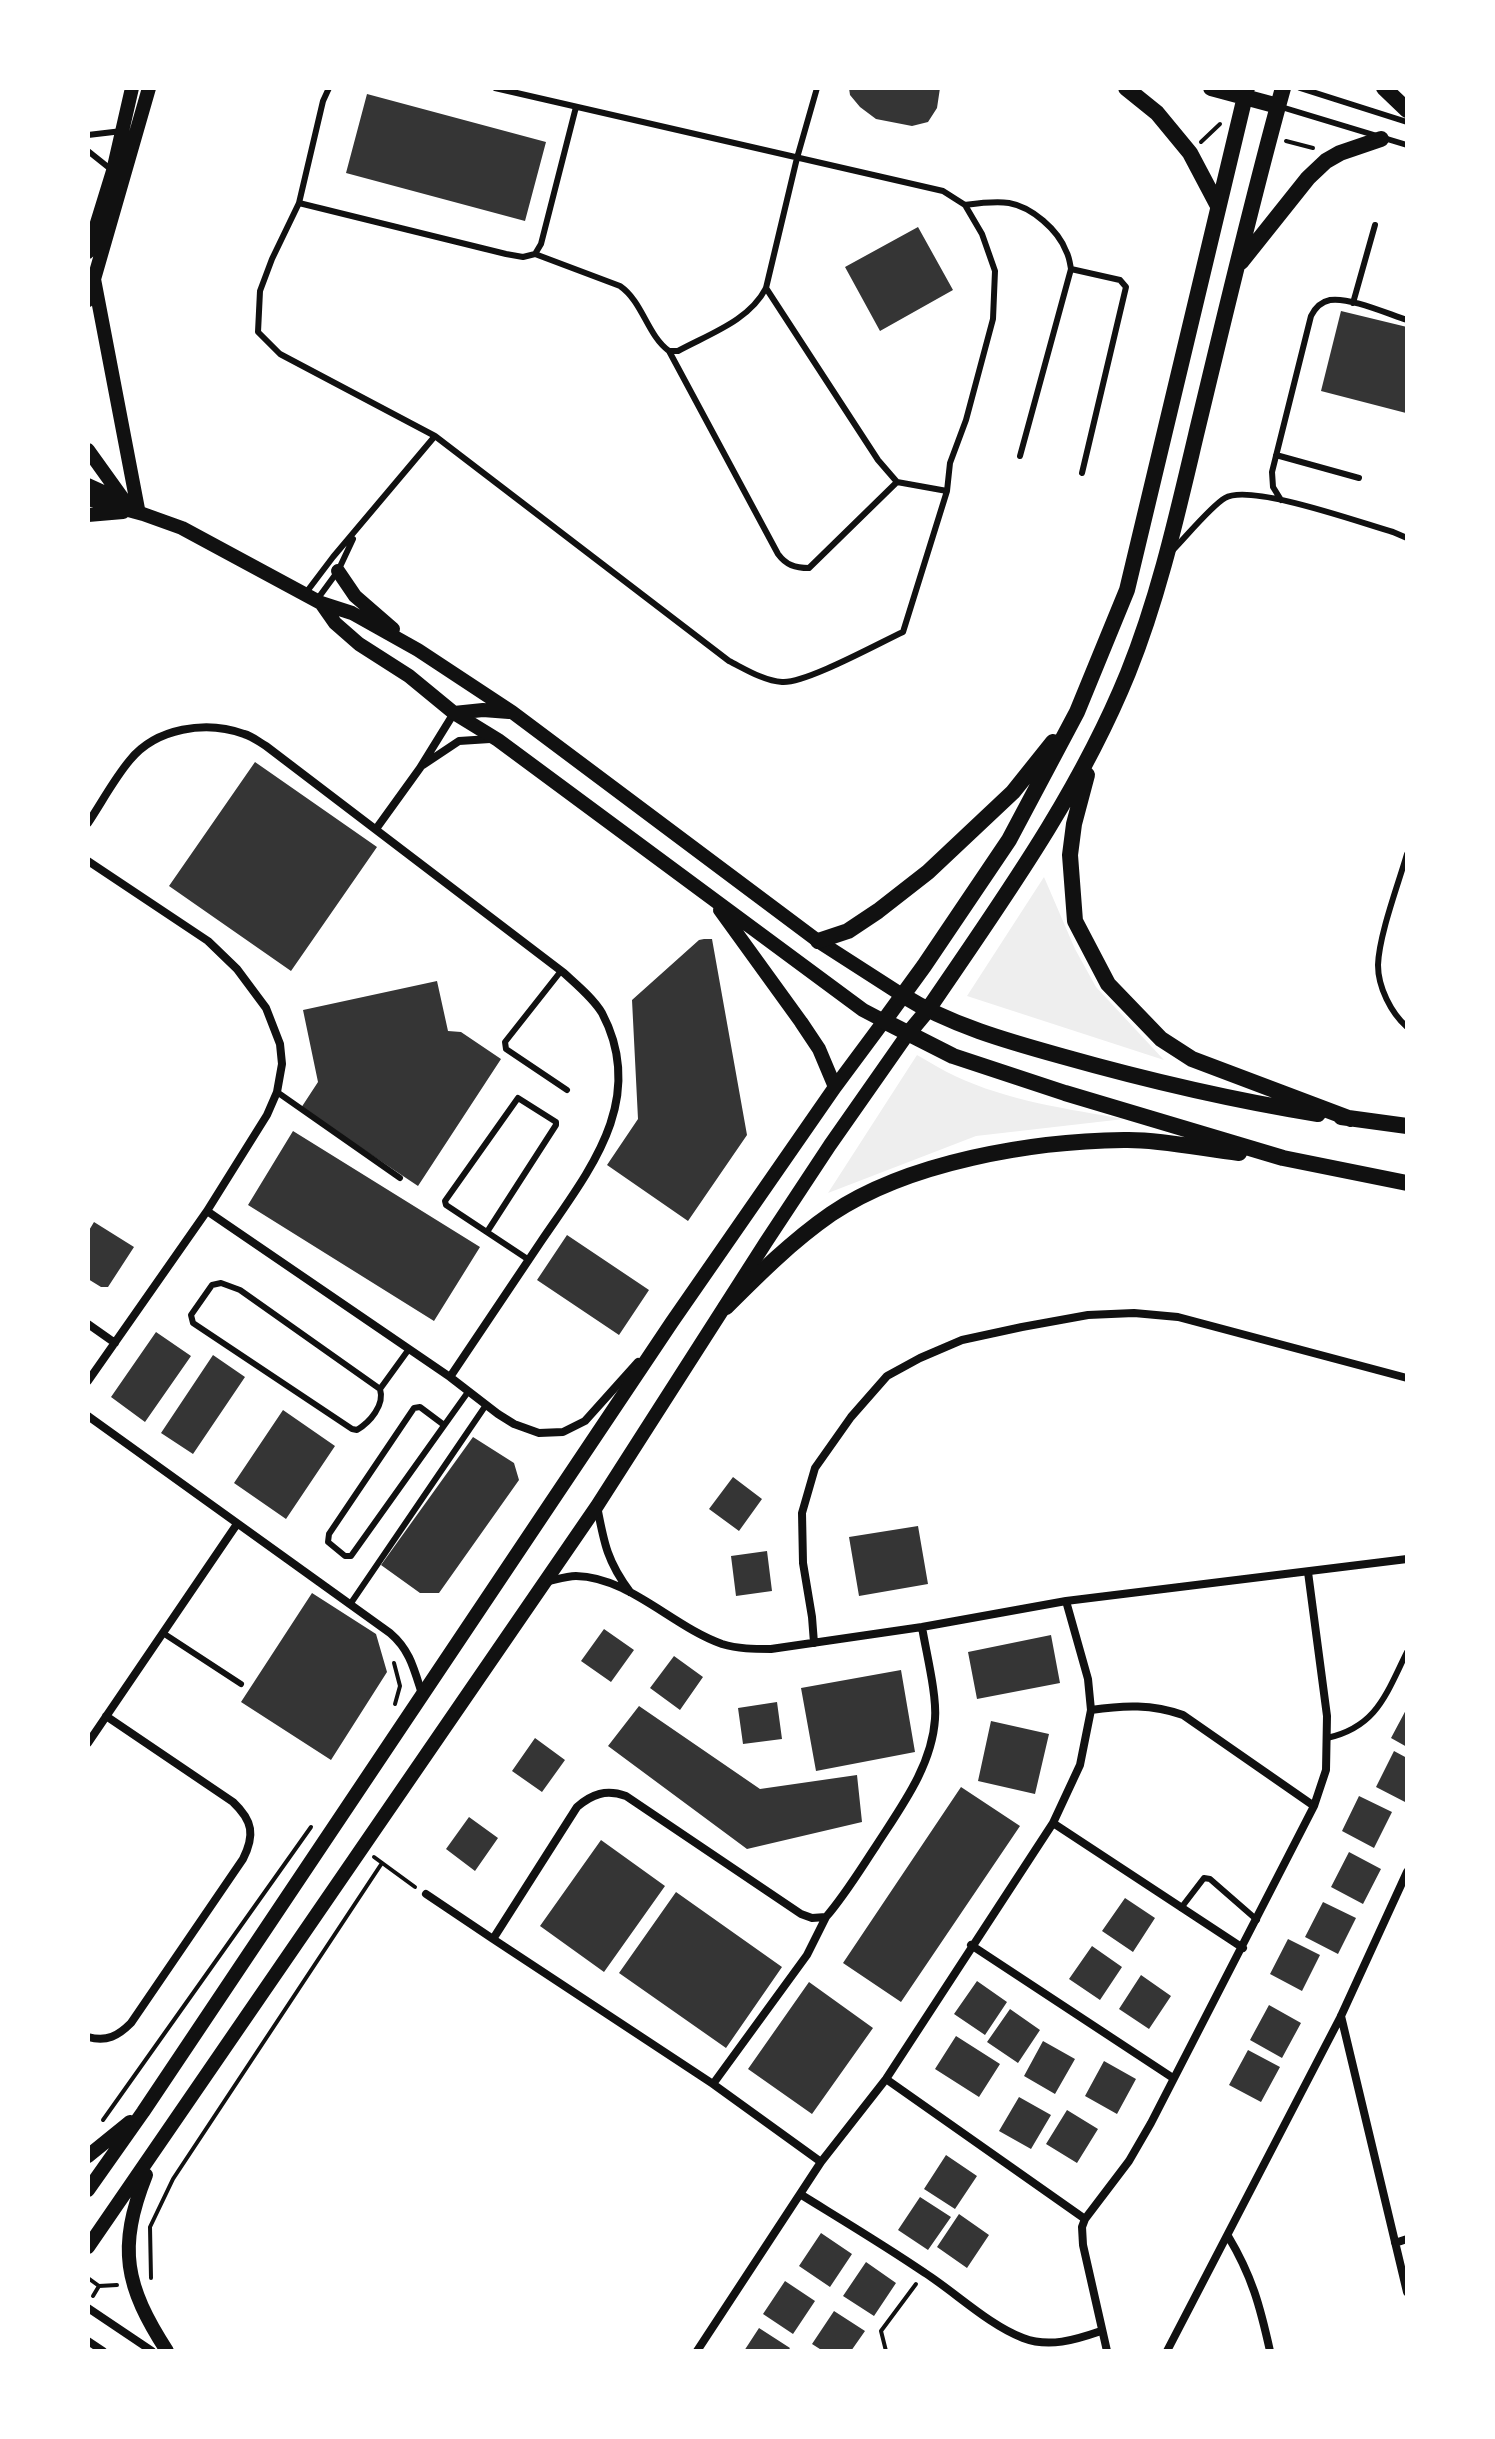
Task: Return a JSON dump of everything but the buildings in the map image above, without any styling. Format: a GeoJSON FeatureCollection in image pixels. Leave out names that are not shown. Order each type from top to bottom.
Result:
{"type":"FeatureCollection","features":[{"type":"Feature","properties":{"kind":"main road"},"geometry":{"type":"LineString","coordinates":[[1126,88],[1157,113],[1190,153],[1218,206]]}},
{"type":"Feature","properties":{"kind":"main road"},"geometry":{"type":"LineString","coordinates":[[1211,88],[1246,93],[1278,106]]}},
{"type":"Feature","properties":{"kind":"main road"},"geometry":{"type":"LineString","coordinates":[[907,1035],[927,1011],[1047,833],[1094,750],[1128,672],[1167,556],[1283,88]]}},
{"type":"Feature","properties":{"kind":"main road"},"geometry":{"type":"LineString","coordinates":[[1384,88],[1407,110]]}},
{"type":"Feature","properties":{"kind":"main road"},"geometry":{"type":"LineString","coordinates":[[1246,93],[1127,590],[1077,712],[1009,840],[884,1021],[953,1056],[1283,1158]]}},
{"type":"Feature","properties":{"kind":"main road"},"geometry":{"type":"LineString","coordinates":[[1237,266],[1308,178],[1326,161],[1381,139]]}},
{"type":"Feature","properties":{"kind":"main road"},"geometry":{"type":"LineString","coordinates":[[818,941],[848,931],[928,872],[1013,792],[1077,712]]}},
{"type":"Feature","properties":{"kind":"main road"},"geometry":{"type":"LineString","coordinates":[[1094,750],[1074,824],[1070,855],[1075,921],[1108,984],[1161,1039],[1192,1059],[1351,1119]]}},
{"type":"Feature","properties":{"kind":"main road"},"geometry":{"type":"LineString","coordinates":[[902,995],[927,1011],[1023,1045],[1144,1079],[1249,1103],[1407,1126]]}},
{"type":"Feature","properties":{"kind":"main road"},"geometry":{"type":"LineString","coordinates":[[726,1307],[783,1250],[833,1213],[894,1181],[957,1162],[1013,1150],[1127,1139],[1283,1158],[1407,1183]]}},
{"type":"Feature","properties":{"kind":"street"},"geometry":{"type":"LineString","coordinates":[[130,132],[132,88]]}},
{"type":"Feature","properties":{"kind":"street"},"geometry":{"type":"LineString","coordinates":[[88,300],[130,132],[149,88]]}},
{"type":"Feature","properties":{"kind":"street"},"geometry":{"type":"LineString","coordinates":[[88,252],[119,173]]}},
{"type":"Feature","properties":{"kind":"street"},"geometry":{"type":"LineString","coordinates":[[94,279],[135,509]]}},
{"type":"Feature","properties":{"kind":"street"},"geometry":{"type":"LineString","coordinates":[[88,450],[135,509]]}},
{"type":"Feature","properties":{"kind":"street"},"geometry":{"type":"LineString","coordinates":[[88,485],[182,528],[314,599],[352,613],[418,650],[512,712],[818,941],[902,995]]}},
{"type":"Feature","properties":{"kind":"street"},"geometry":{"type":"LineString","coordinates":[[88,499],[135,509]]}},
{"type":"Feature","properties":{"kind":"street"},"geometry":{"type":"LineString","coordinates":[[88,515],[135,509]]}},
{"type":"Feature","properties":{"kind":"street"},"geometry":{"type":"LineString","coordinates":[[338,571],[355,596],[418,650]]}},
{"type":"Feature","properties":{"kind":"street"},"geometry":{"type":"LineString","coordinates":[[88,2190],[672,1322],[884,1021],[863,1010],[498,740],[454,713],[409,676],[346,634],[314,599]]}},
{"type":"Feature","properties":{"kind":"street"},"geometry":{"type":"LineString","coordinates":[[454,713],[483,710],[512,712]]}},
{"type":"Feature","properties":{"kind":"street"},"geometry":{"type":"LineString","coordinates":[[376,829],[420,768],[454,713]]}},
{"type":"Feature","properties":{"kind":"street"},"geometry":{"type":"LineString","coordinates":[[88,823],[130,760],[149,741],[195,728],[246,734],[266,746],[561,971],[601,1012],[613,1042],[619,1070],[617,1104],[606,1138],[586,1175],[450,1377]]}},
{"type":"Feature","properties":{"kind":"street"},"geometry":{"type":"LineString","coordinates":[[420,768],[459,741],[480,738],[498,740]]}},
{"type":"Feature","properties":{"kind":"street"},"geometry":{"type":"LineString","coordinates":[[88,861],[208,941],[237,969],[266,1008],[280,1044],[282,1064],[277,1092],[267,1115],[207,1211],[88,1381]]}},
{"type":"Feature","properties":{"kind":"street"},"geometry":{"type":"LineString","coordinates":[[712,900],[819,1049],[835,1087]]}},
{"type":"Feature","properties":{"kind":"street"},"geometry":{"type":"LineString","coordinates":[[88,2247],[597,1506],[830,1145],[907,1035]]}},
{"type":"Feature","properties":{"kind":"street"},"geometry":{"type":"LineString","coordinates":[[207,1211],[514,1424],[539,1433],[563,1432],[585,1421],[672,1322]]}},
{"type":"Feature","properties":{"kind":"street"},"geometry":{"type":"LineString","coordinates":[[814,1643],[803,1563],[802,1513],[815,1468],[851,1417],[887,1376],[920,1358],[962,1340],[1022,1327],[1088,1315],[1134,1313],[1178,1317],[1407,1378]]}},
{"type":"Feature","properties":{"kind":"street"},"geometry":{"type":"LineString","coordinates":[[88,1324],[115,1343]]}},
{"type":"Feature","properties":{"kind":"street"},"geometry":{"type":"LineString","coordinates":[[88,1416],[390,1633],[410,1655],[422,1694]]}},
{"type":"Feature","properties":{"kind":"street"},"geometry":{"type":"LineString","coordinates":[[597,1506],[609,1560],[631,1593]]}},
{"type":"Feature","properties":{"kind":"street"},"geometry":{"type":"LineString","coordinates":[[88,1743],[237,1524]]}},
{"type":"Feature","properties":{"kind":"street"},"geometry":{"type":"LineString","coordinates":[[545,1582],[580,1576],[631,1593],[698,1634],[723,1644],[749,1649],[922,1627],[1066,1601],[1407,1559]]}},
{"type":"Feature","properties":{"kind":"street"},"geometry":{"type":"LineString","coordinates":[[1107,2351],[1081,2236],[1085,2219],[1129,2161],[1243,1948],[1314,1806],[1326,1770],[1327,1716],[1308,1572]]}},
{"type":"Feature","properties":{"kind":"street"},"geometry":{"type":"LineString","coordinates":[[697,2351],[821,2162],[886,2079],[1053,1823],[1080,1765],[1091,1710],[1088,1679],[1066,1601]]}},
{"type":"Feature","properties":{"kind":"street"},"geometry":{"type":"LineString","coordinates":[[713,2084],[807,1955],[826,1917],[901,1808],[926,1762],[936,1714],[922,1627]]}},
{"type":"Feature","properties":{"kind":"street"},"geometry":{"type":"LineString","coordinates":[[1091,1710],[1143,1706],[1164,1708],[1183,1715],[1314,1806]]}},
{"type":"Feature","properties":{"kind":"street"},"geometry":{"type":"LineString","coordinates":[[88,2037],[106,2040],[120,2034],[131,2023],[243,1859],[250,1845],[251,1828],[245,1813],[233,1802],[106,1716]]}},
{"type":"Feature","properties":{"kind":"street"},"geometry":{"type":"LineString","coordinates":[[493,1939],[577,1807],[590,1796],[603,1792],[626,1796],[801,1914],[812,1918],[826,1917]]}},
{"type":"Feature","properties":{"kind":"street"},"geometry":{"type":"LineString","coordinates":[[1053,1823],[1243,1948]]}},
{"type":"Feature","properties":{"kind":"street"},"geometry":{"type":"LineString","coordinates":[[1167,2351],[1341,2016],[1407,1872]]}},
{"type":"Feature","properties":{"kind":"street"},"geometry":{"type":"LineString","coordinates":[[426,1894],[713,2084],[821,2162]]}},
{"type":"Feature","properties":{"kind":"street"},"geometry":{"type":"LineString","coordinates":[[971,1945],[1173,2078]]}},
{"type":"Feature","properties":{"kind":"street"},"geometry":{"type":"LineString","coordinates":[[1341,2016],[1407,2292]]}},
{"type":"Feature","properties":{"kind":"street"},"geometry":{"type":"LineString","coordinates":[[886,2079],[1085,2219]]}},
{"type":"Feature","properties":{"kind":"street"},"geometry":{"type":"LineString","coordinates":[[88,2156],[143,2112]]}},
{"type":"Feature","properties":{"kind":"street"},"geometry":{"type":"LineString","coordinates":[[155,2152],[136,2201],[129,2236],[129,2265],[137,2297],[148,2322],[167,2351]]}},
{"type":"Feature","properties":{"kind":"street"},"geometry":{"type":"LineString","coordinates":[[800,2194],[924,2272],[1002,2327],[1024,2338],[1049,2343],[1075,2340],[1101,2331]]}},
{"type":"Feature","properties":{"kind":"street"},"geometry":{"type":"LineString","coordinates":[[1228,2236],[1255,2289],[1270,2351]]}},
{"type":"Feature","properties":{"kind":"street"},"geometry":{"type":"LineString","coordinates":[[1395,2243],[1407,2239]]}},
{"type":"Feature","properties":{"kind":"street"},"geometry":{"type":"LineString","coordinates":[[88,2305],[152,2351]]}},
{"type":"Feature","properties":{"kind":"street"},"geometry":{"type":"LineString","coordinates":[[88,2341],[103,2351]]}},
{"type":"Feature","properties":{"kind":"lane"},"geometry":{"type":"LineString","coordinates":[[329,88],[323,101],[299,203],[260,291],[258,332],[280,354],[435,436],[729,661],[753,673],[783,683],[822,671],[903,632],[947,491],[950,463],[966,420],[993,319],[995,271],[982,234],[965,205],[943,191],[576,107],[528,92],[495,88]]}},
{"type":"Feature","properties":{"kind":"lane"},"geometry":{"type":"LineString","coordinates":[[669,351],[678,351],[747,314],[758,303],[766,288],[817,88]]}},
{"type":"Feature","properties":{"kind":"lane"},"geometry":{"type":"LineString","coordinates":[[1300,88],[1407,122]]}},
{"type":"Feature","properties":{"kind":"lane"},"geometry":{"type":"LineString","coordinates":[[1278,106],[1407,145]]}},
{"type":"Feature","properties":{"kind":"lane"},"geometry":{"type":"LineString","coordinates":[[535,254],[541,244],[576,107]]}},
{"type":"Feature","properties":{"kind":"lane"},"geometry":{"type":"LineString","coordinates":[[88,135],[130,132]]}},
{"type":"Feature","properties":{"kind":"lane"},"geometry":{"type":"LineString","coordinates":[[88,151],[119,173]]}},
{"type":"Feature","properties":{"kind":"lane"},"geometry":{"type":"LineString","coordinates":[[299,203],[506,254],[523,257],[535,254],[620,286],[631,294],[661,345],[669,351],[778,554],[790,565],[809,568],[897,482]]}},
{"type":"Feature","properties":{"kind":"lane"},"geometry":{"type":"LineString","coordinates":[[965,205],[1013,203],[1036,215],[1055,232],[1066,249],[1071,269],[1020,456]]}},
{"type":"Feature","properties":{"kind":"lane"},"geometry":{"type":"LineString","coordinates":[[1353,303],[1375,225]]}},
{"type":"Feature","properties":{"kind":"lane"},"geometry":{"type":"LineString","coordinates":[[1071,269],[1120,280],[1126,287],[1082,473]]}},
{"type":"Feature","properties":{"kind":"lane"},"geometry":{"type":"LineString","coordinates":[[766,288],[878,460],[897,482],[947,491]]}},
{"type":"Feature","properties":{"kind":"lane"},"geometry":{"type":"LineString","coordinates":[[1281,500],[1272,480],[1276,455],[1311,316],[1325,301],[1353,303],[1406,320],[1407,308]]}},
{"type":"Feature","properties":{"kind":"lane"},"geometry":{"type":"LineString","coordinates":[[314,599],[333,557],[435,436]]}},
{"type":"Feature","properties":{"kind":"lane"},"geometry":{"type":"LineString","coordinates":[[1276,455],[1359,478]]}},
{"type":"Feature","properties":{"kind":"lane"},"geometry":{"type":"LineString","coordinates":[[1167,556],[1223,499],[1245,493],[1281,500],[1393,532],[1407,539]]}},
{"type":"Feature","properties":{"kind":"lane"},"geometry":{"type":"LineString","coordinates":[[314,599],[338,571],[356,531]]}},
{"type":"Feature","properties":{"kind":"lane"},"geometry":{"type":"LineString","coordinates":[[1407,854],[1380,951],[1378,969],[1395,1017],[1407,1027]]}},
{"type":"Feature","properties":{"kind":"lane"},"geometry":{"type":"LineString","coordinates":[[561,971],[505,1042],[506,1049],[567,1090]]}},
{"type":"Feature","properties":{"kind":"lane"},"geometry":{"type":"LineString","coordinates":[[277,1092],[400,1178]]}},
{"type":"Feature","properties":{"kind":"lane"},"geometry":{"type":"LineString","coordinates":[[487,1232],[555,1128],[556,1122],[518,1098],[445,1201],[446,1205],[529,1260]]}},
{"type":"Feature","properties":{"kind":"lane"},"geometry":{"type":"LineString","coordinates":[[212,1285],[232,1285],[380,1389],[383,1397],[381,1404],[362,1428],[352,1429],[193,1323],[191,1315],[212,1285]]}},
{"type":"Feature","properties":{"kind":"lane"},"geometry":{"type":"LineString","coordinates":[[380,1389],[409,1349]]}},
{"type":"Feature","properties":{"kind":"lane"},"geometry":{"type":"LineString","coordinates":[[444,1425],[420,1407],[414,1408],[329,1534],[328,1542],[345,1556],[351,1556],[468,1392]]}},
{"type":"Feature","properties":{"kind":"lane"},"geometry":{"type":"LineString","coordinates":[[351,1603],[486,1405]]}},
{"type":"Feature","properties":{"kind":"lane"},"geometry":{"type":"LineString","coordinates":[[163,1633],[241,1684]]}},
{"type":"Feature","properties":{"kind":"lane"},"geometry":{"type":"LineString","coordinates":[[1327,1738],[1345,1734],[1362,1725],[1375,1712],[1407,1652]]}},
{"type":"Feature","properties":{"kind":"lane"},"geometry":{"type":"LineString","coordinates":[[1181,1908],[1204,1878],[1210,1879],[1257,1920]]}},
{"type":"Feature","properties":{"kind":"path"},"geometry":{"type":"LineString","coordinates":[[1190,153],[1220,124]]}},
{"type":"Feature","properties":{"kind":"path"},"geometry":{"type":"LineString","coordinates":[[390,1633],[387,1643],[400,1686],[393,1710]]}},
{"type":"Feature","properties":{"kind":"path"},"geometry":{"type":"LineString","coordinates":[[97,2129],[317,1819]]}},
{"type":"Feature","properties":{"kind":"path"},"geometry":{"type":"LineString","coordinates":[[362,1849],[426,1894]]}},
{"type":"Feature","properties":{"kind":"path"},"geometry":{"type":"LineString","coordinates":[[134,2284],[151,2279],[150,2227],[173,2179],[382,1863]]}},
{"type":"Feature","properties":{"kind":"path"},"geometry":{"type":"LineString","coordinates":[[886,2351],[881,2331],[924,2272]]}},
{"type":"Feature","properties":{"kind":"path"},"geometry":{"type":"LineString","coordinates":[[88,2278],[99,2286],[88,2305]]}},
{"type":"Feature","properties":{"kind":"shaded area"},"geometry":{"type":"Polygon","coordinates":[[[1044,877],[1075,949],[1096,987],[1164,1060],[967,996],[1044,877]]]}},
{"type":"Feature","properties":{"kind":"shaded area"},"geometry":{"type":"Polygon","coordinates":[[[917,1055],[955,1076],[996,1092],[1124,1119],[976,1136],[828,1193],[917,1055]]]}}]}
